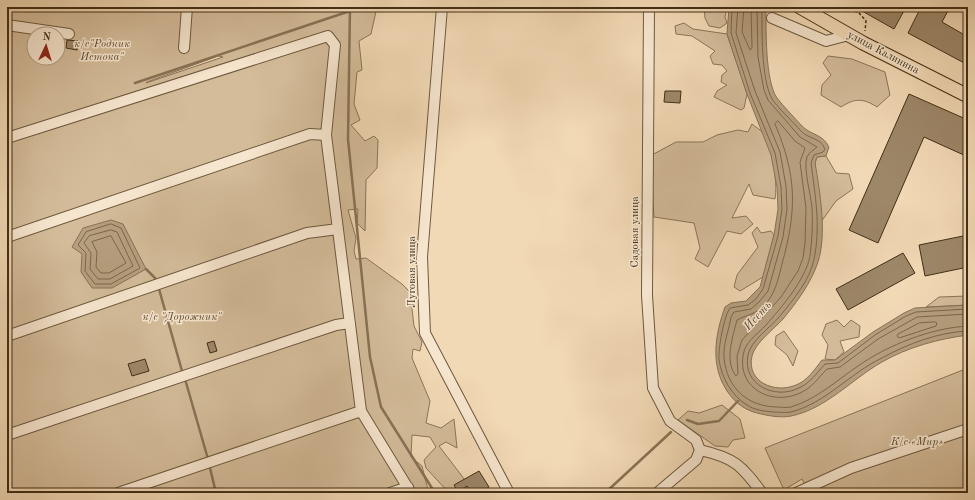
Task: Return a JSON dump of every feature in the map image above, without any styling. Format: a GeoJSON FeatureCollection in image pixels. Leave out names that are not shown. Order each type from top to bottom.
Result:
{"type":"FeatureCollection","features":[{"type":"Feature","properties":{"kind":"main road","name":"улица Калинина"},"geometry":{"type":"LineString","coordinates":[[800,7],[863,43],[968,96]]}},
{"type":"Feature","properties":{"kind":"street"},"geometry":{"type":"LineString","coordinates":[[184,48],[187,7]]}},
{"type":"Feature","properties":{"kind":"street","name":"Луговая улица"},"geometry":{"type":"LineString","coordinates":[[442,7],[422,257],[425,333],[509,493]]}},
{"type":"Feature","properties":{"kind":"street","name":"Садовая улица"},"geometry":{"type":"LineString","coordinates":[[649,7],[647,295],[652,388],[670,421],[696,440],[700,450]]}},
{"type":"Feature","properties":{"kind":"street"},"geometry":{"type":"LineString","coordinates":[[772,18],[826,41],[849,35]]}},
{"type":"Feature","properties":{"kind":"street"},"geometry":{"type":"LineString","coordinates":[[7,25],[69,34]]}},
{"type":"Feature","properties":{"kind":"street"},"geometry":{"type":"LineString","coordinates":[[7,138],[328,36],[335,46],[326,135],[361,411],[409,490],[390,493]]}},
{"type":"Feature","properties":{"kind":"street"},"geometry":{"type":"LineString","coordinates":[[7,237],[310,134],[326,135]]}},
{"type":"Feature","properties":{"kind":"street"},"geometry":{"type":"LineString","coordinates":[[7,336],[307,233],[338,229]]}},
{"type":"Feature","properties":{"kind":"street"},"geometry":{"type":"LineString","coordinates":[[7,435],[336,325],[350,323]]}},
{"type":"Feature","properties":{"kind":"street"},"geometry":{"type":"LineString","coordinates":[[118,493],[361,411]]}},
{"type":"Feature","properties":{"kind":"street"},"geometry":{"type":"LineString","coordinates":[[796,493],[851,468],[968,429]]}},
{"type":"Feature","properties":{"kind":"street"},"geometry":{"type":"LineString","coordinates":[[657,493],[696,460],[700,450],[721,455],[743,468],[762,493]]}},
{"type":"Feature","properties":{"kind":"path"},"geometry":{"type":"LineString","coordinates":[[845,7],[859,13],[866,21],[863,43]]}},
{"type":"Feature","properties":{"kind":"green space","name":"к/с \"Дорожник\""},"geometry":{"type":"Polygon","coordinates":[[[7,7],[356,7],[362,10],[365,7],[377,7],[371,34],[359,41],[362,70],[357,72],[354,104],[360,120],[351,125],[365,141],[374,136],[378,140],[377,168],[366,180],[365,231],[357,223],[358,209],[348,210],[356,238],[354,251],[356,259],[366,258],[402,284],[410,292],[414,326],[422,342],[420,351],[413,349],[412,358],[430,401],[426,423],[441,428],[454,419],[457,448],[446,442],[439,446],[468,484],[466,489],[456,484],[458,493],[449,493],[426,468],[424,460],[436,447],[430,437],[412,435],[411,457],[422,466],[428,490],[431,493],[7,493],[7,7]],[[218,56],[146,83],[223,57],[218,56]]]}},
{"type":"Feature","properties":{"kind":"green space"},"geometry":{"type":"Polygon","coordinates":[[[704,7],[727,7],[725,17],[727,23],[720,28],[709,26],[705,18],[704,7]]]}},
{"type":"Feature","properties":{"kind":"green space"},"geometry":{"type":"Polygon","coordinates":[[[684,23],[693,29],[727,34],[747,94],[744,108],[741,110],[714,97],[717,91],[727,85],[721,82],[722,75],[727,71],[722,65],[713,64],[710,56],[715,51],[692,36],[676,34],[675,26],[684,23]]]}},
{"type":"Feature","properties":{"kind":"green space"},"geometry":{"type":"Polygon","coordinates":[[[828,56],[852,59],[885,72],[890,95],[877,107],[859,100],[841,107],[821,95],[822,85],[831,75],[823,63],[828,56]]]}},
{"type":"Feature","properties":{"kind":"green space"},"geometry":{"type":"Polygon","coordinates":[[[752,124],[762,132],[769,145],[775,174],[775,199],[753,195],[749,184],[732,218],[746,216],[753,224],[741,234],[727,231],[708,267],[695,259],[700,248],[694,223],[654,217],[650,156],[676,142],[703,142],[717,135],[738,130],[748,132],[752,124]]]}},
{"type":"Feature","properties":{"kind":"green space"},"geometry":{"type":"Polygon","coordinates":[[[826,156],[836,173],[849,174],[853,189],[836,201],[821,222],[815,163],[817,157],[826,156]]]}},
{"type":"Feature","properties":{"kind":"green space"},"geometry":{"type":"Polygon","coordinates":[[[757,227],[761,233],[771,231],[774,235],[763,277],[740,291],[734,287],[737,275],[758,247],[752,233],[757,227]]]}},
{"type":"Feature","properties":{"kind":"green space"},"geometry":{"type":"Polygon","coordinates":[[[968,296],[968,305],[926,307],[939,297],[968,296]]]}},
{"type":"Feature","properties":{"kind":"green space"},"geometry":{"type":"Polygon","coordinates":[[[837,320],[844,327],[851,320],[860,326],[859,337],[840,341],[844,352],[835,360],[825,359],[828,345],[822,335],[826,324],[837,320]]]}},
{"type":"Feature","properties":{"kind":"green space"},"geometry":{"type":"Polygon","coordinates":[[[784,331],[798,351],[793,366],[787,355],[775,345],[776,336],[784,331]]]}},
{"type":"Feature","properties":{"kind":"green space","name":"К/с «Мир»"},"geometry":{"type":"Polygon","coordinates":[[[968,368],[968,493],[809,493],[802,479],[784,490],[765,448],[968,368]]]}},
{"type":"Feature","properties":{"kind":"green space"},"geometry":{"type":"Polygon","coordinates":[[[722,405],[740,419],[745,438],[733,440],[728,447],[715,446],[678,420],[688,411],[699,413],[722,405]]]}},
{"type":"Feature","properties":{"kind":"water","name":"Исеть"},"geometry":{"type":"Polygon","coordinates":[[[729,7],[766,7],[768,67],[773,90],[777,98],[801,125],[805,129],[823,139],[829,147],[826,156],[817,157],[815,163],[822,213],[822,239],[818,262],[808,285],[798,299],[783,319],[761,341],[754,351],[751,365],[753,373],[764,384],[771,387],[779,388],[796,385],[807,378],[822,360],[835,360],[873,332],[904,313],[915,308],[968,305],[968,335],[934,341],[902,352],[871,369],[816,407],[787,417],[756,413],[746,409],[734,400],[722,381],[716,360],[717,339],[725,307],[731,303],[746,301],[760,287],[774,235],[778,209],[777,187],[771,155],[747,94],[727,34],[729,7]]]}},
{"type":"Feature","properties":{"kind":"water"},"geometry":{"type":"Polygon","coordinates":[[[111,220],[123,224],[146,269],[112,288],[92,288],[81,272],[82,254],[72,247],[83,228],[111,220]]]}},
{"type":"Feature","properties":{"kind":"building"},"geometry":{"type":"Polygon","coordinates":[[[855,7],[906,7],[894,29],[855,7]]]}},
{"type":"Feature","properties":{"kind":"building"},"geometry":{"type":"Polygon","coordinates":[[[924,7],[950,7],[942,22],[968,37],[968,65],[908,33],[919,11],[922,12],[924,7]]]}},
{"type":"Feature","properties":{"kind":"building"},"geometry":{"type":"Polygon","coordinates":[[[67,40],[78,41],[77,50],[66,48],[67,40]]]}},
{"type":"Feature","properties":{"kind":"building"},"geometry":{"type":"Polygon","coordinates":[[[665,91],[681,91],[680,103],[664,102],[665,91]]]}},
{"type":"Feature","properties":{"kind":"building"},"geometry":{"type":"Polygon","coordinates":[[[909,94],[968,120],[968,152],[966,156],[924,137],[878,243],[849,230],[909,94]]]}},
{"type":"Feature","properties":{"kind":"building"},"geometry":{"type":"Polygon","coordinates":[[[968,235],[968,267],[925,276],[919,245],[968,235]]]}},
{"type":"Feature","properties":{"kind":"building"},"geometry":{"type":"Polygon","coordinates":[[[903,253],[915,273],[848,310],[836,289],[903,253]]]}},
{"type":"Feature","properties":{"kind":"building"},"geometry":{"type":"Polygon","coordinates":[[[214,341],[217,351],[210,353],[207,343],[214,341]]]}},
{"type":"Feature","properties":{"kind":"building"},"geometry":{"type":"Polygon","coordinates":[[[145,359],[149,371],[132,376],[128,364],[145,359]]]}},
{"type":"Feature","properties":{"kind":"building"},"geometry":{"type":"Polygon","coordinates":[[[479,471],[489,487],[479,493],[471,493],[467,486],[458,492],[454,485],[479,471]]]}},
{"type":"Feature","properties":{"kind":"waterway"},"geometry":{"type":"LineString","coordinates":[[350,7],[348,139],[370,357],[381,407],[435,493]]}},
{"type":"Feature","properties":{"kind":"waterway"},"geometry":{"type":"LineString","coordinates":[[135,83],[350,11]]}},
{"type":"Feature","properties":{"kind":"waterway"},"geometry":{"type":"LineString","coordinates":[[146,269],[155,278]]}},
{"type":"Feature","properties":{"kind":"waterway"},"geometry":{"type":"LineString","coordinates":[[159,289],[182,371]]}},
{"type":"Feature","properties":{"kind":"waterway"},"geometry":{"type":"LineString","coordinates":[[185,379],[208,459]]}},
{"type":"Feature","properties":{"kind":"waterway"},"geometry":{"type":"LineString","coordinates":[[687,420],[698,424],[719,421],[738,401]]}},
{"type":"Feature","properties":{"kind":"waterway"},"geometry":{"type":"LineString","coordinates":[[605,493],[671,432]]}},
{"type":"Feature","properties":{"kind":"waterway"},"geometry":{"type":"LineString","coordinates":[[210,468],[216,493]]}},
{"type":"Feature","properties":{"kind":"park label","name":"к/с\"Родник Истока\""},"geometry":{"type":"Point","coordinates":[102,50]}}]}
